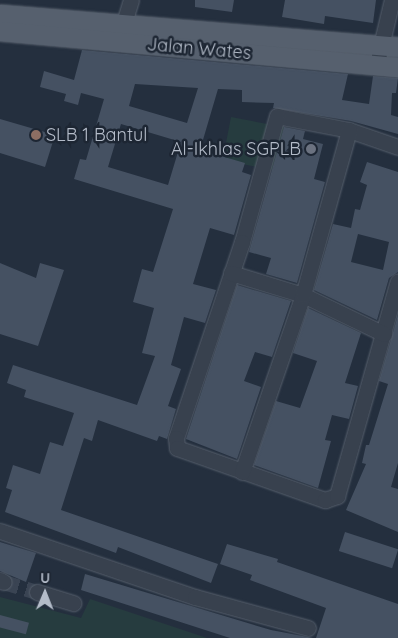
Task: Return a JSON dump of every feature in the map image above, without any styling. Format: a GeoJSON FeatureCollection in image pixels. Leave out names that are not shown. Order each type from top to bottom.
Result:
{"type":"FeatureCollection","features":[{"type":"Feature","properties":{"kind":"main road","name":"Jalan Wates"},"geometry":{"type":"LineString","coordinates":[[0,14],[123,26],[389,47]]}},
{"type":"Feature","properties":{"kind":"main road","name":"Jalan Wates"},"geometry":{"type":"LineString","coordinates":[[0,31],[398,67]]}},
{"type":"Feature","properties":{"kind":"street"},"geometry":{"type":"LineString","coordinates":[[123,26],[131,0]]}},
{"type":"Feature","properties":{"kind":"street"},"geometry":{"type":"LineString","coordinates":[[377,66],[389,47],[392,0]]}},
{"type":"Feature","properties":{"kind":"street"},"geometry":{"type":"LineString","coordinates":[[398,147],[349,130],[278,116],[231,273],[175,442],[177,448],[325,500],[337,496],[398,281]]}},
{"type":"Feature","properties":{"kind":"street"},"geometry":{"type":"LineString","coordinates":[[242,472],[303,295],[349,130]]}},
{"type":"Feature","properties":{"kind":"street"},"geometry":{"type":"LineString","coordinates":[[231,273],[303,295],[384,334]]}},
{"type":"Feature","properties":{"kind":"street"},"geometry":{"type":"LineString","coordinates":[[0,531],[196,597],[308,628]]}},
{"type":"Feature","properties":{"kind":"street"},"geometry":{"type":"LineString","coordinates":[[37,592],[72,603]]}},
{"type":"Feature","properties":{"kind":"green space"},"geometry":{"type":"Polygon","coordinates":[[[231,117],[288,128],[280,171],[223,160],[231,117]]]}},
{"type":"Feature","properties":{"kind":"green space"},"geometry":{"type":"Polygon","coordinates":[[[0,597],[81,618],[90,599],[207,638],[0,638],[0,597]]]}},
{"type":"Feature","properties":{"kind":"building"},"geometry":{"type":"Polygon","coordinates":[[[195,0],[234,0],[232,12],[195,7],[195,0]]]}},
{"type":"Feature","properties":{"kind":"building"},"geometry":{"type":"Polygon","coordinates":[[[285,0],[376,0],[373,23],[325,16],[324,24],[282,17],[285,0]]]}},
{"type":"Feature","properties":{"kind":"building"},"geometry":{"type":"Polygon","coordinates":[[[82,50],[348,74],[342,100],[369,104],[373,76],[398,78],[396,93],[392,93],[391,115],[398,117],[398,134],[351,121],[273,108],[274,103],[242,102],[242,90],[218,89],[200,150],[245,163],[242,172],[251,175],[234,235],[210,228],[193,284],[216,290],[205,323],[184,317],[171,365],[181,369],[168,406],[176,409],[167,439],[159,436],[157,441],[98,420],[92,441],[84,438],[61,510],[218,564],[211,583],[118,547],[116,553],[5,512],[12,490],[6,488],[13,465],[40,474],[50,442],[63,446],[74,413],[24,397],[26,390],[7,383],[13,365],[137,405],[155,356],[142,353],[154,308],[133,302],[142,269],[153,272],[173,209],[74,179],[80,159],[86,160],[104,99],[81,93],[78,105],[64,101],[66,94],[40,87],[44,71],[74,80],[82,50]],[[135,84],[129,106],[187,123],[198,88],[135,84]],[[121,124],[108,167],[168,185],[181,142],[121,124]]]}},
{"type":"Feature","properties":{"kind":"building"},"geometry":{"type":"Polygon","coordinates":[[[0,119],[55,135],[45,167],[0,153],[0,119]]]}},
{"type":"Feature","properties":{"kind":"building"},"geometry":{"type":"Polygon","coordinates":[[[284,127],[305,131],[303,139],[323,144],[314,179],[325,182],[297,283],[266,274],[271,258],[249,252],[284,127]]]}},
{"type":"Feature","properties":{"kind":"building"},"geometry":{"type":"Polygon","coordinates":[[[367,162],[398,172],[398,272],[389,278],[377,320],[314,290],[333,224],[351,228],[355,209],[360,210],[367,185],[360,182],[367,162]],[[358,234],[351,262],[383,270],[389,242],[358,234]]]}},
{"type":"Feature","properties":{"kind":"building"},"geometry":{"type":"Polygon","coordinates":[[[0,263],[36,278],[40,263],[64,270],[38,346],[0,334],[0,263]]]}},
{"type":"Feature","properties":{"kind":"building"},"geometry":{"type":"Polygon","coordinates":[[[237,285],[291,301],[272,357],[255,352],[244,381],[261,387],[237,459],[186,439],[237,285]]]}},
{"type":"Feature","properties":{"kind":"building"},"geometry":{"type":"Polygon","coordinates":[[[308,308],[361,333],[345,383],[358,386],[349,419],[332,415],[325,440],[331,441],[318,488],[254,465],[276,401],[300,408],[317,361],[293,353],[308,308]]]}},
{"type":"Feature","properties":{"kind":"building"},"geometry":{"type":"Polygon","coordinates":[[[398,315],[398,463],[391,487],[398,489],[398,532],[346,510],[366,464],[362,463],[366,445],[369,445],[388,384],[379,381],[398,315]]]}},
{"type":"Feature","properties":{"kind":"building"},"geometry":{"type":"Polygon","coordinates":[[[345,532],[398,549],[392,568],[339,551],[345,532]]]}},
{"type":"Feature","properties":{"kind":"building"},"geometry":{"type":"Polygon","coordinates":[[[0,542],[36,553],[26,582],[0,571],[0,542]]]}},
{"type":"Feature","properties":{"kind":"building"},"geometry":{"type":"Polygon","coordinates":[[[227,544],[278,559],[277,562],[398,604],[398,638],[316,638],[326,608],[250,580],[252,575],[220,564],[227,544]]]}},
{"type":"Feature","properties":{"kind":"building"},"geometry":{"type":"Polygon","coordinates":[[[85,574],[271,630],[313,638],[230,638],[81,590],[85,574]]]}},
{"type":"Feature","properties":{"kind":"building"},"geometry":{"type":"Polygon","coordinates":[[[0,615],[29,623],[26,634],[0,627],[0,615]]]}},
{"type":"Feature","properties":{"kind":"tunnel"},"geometry":{"type":"LineString","coordinates":[[4,582],[37,592]]}},
{"type":"Feature","properties":{"kind":"place","name":"SLB 1 Bantul"},"geometry":{"type":"Point","coordinates":[36,135]}},
{"type":"Feature","properties":{"kind":"place","name":"Al-Ikhlas SGPLB"},"geometry":{"type":"Point","coordinates":[311,149]}}]}
